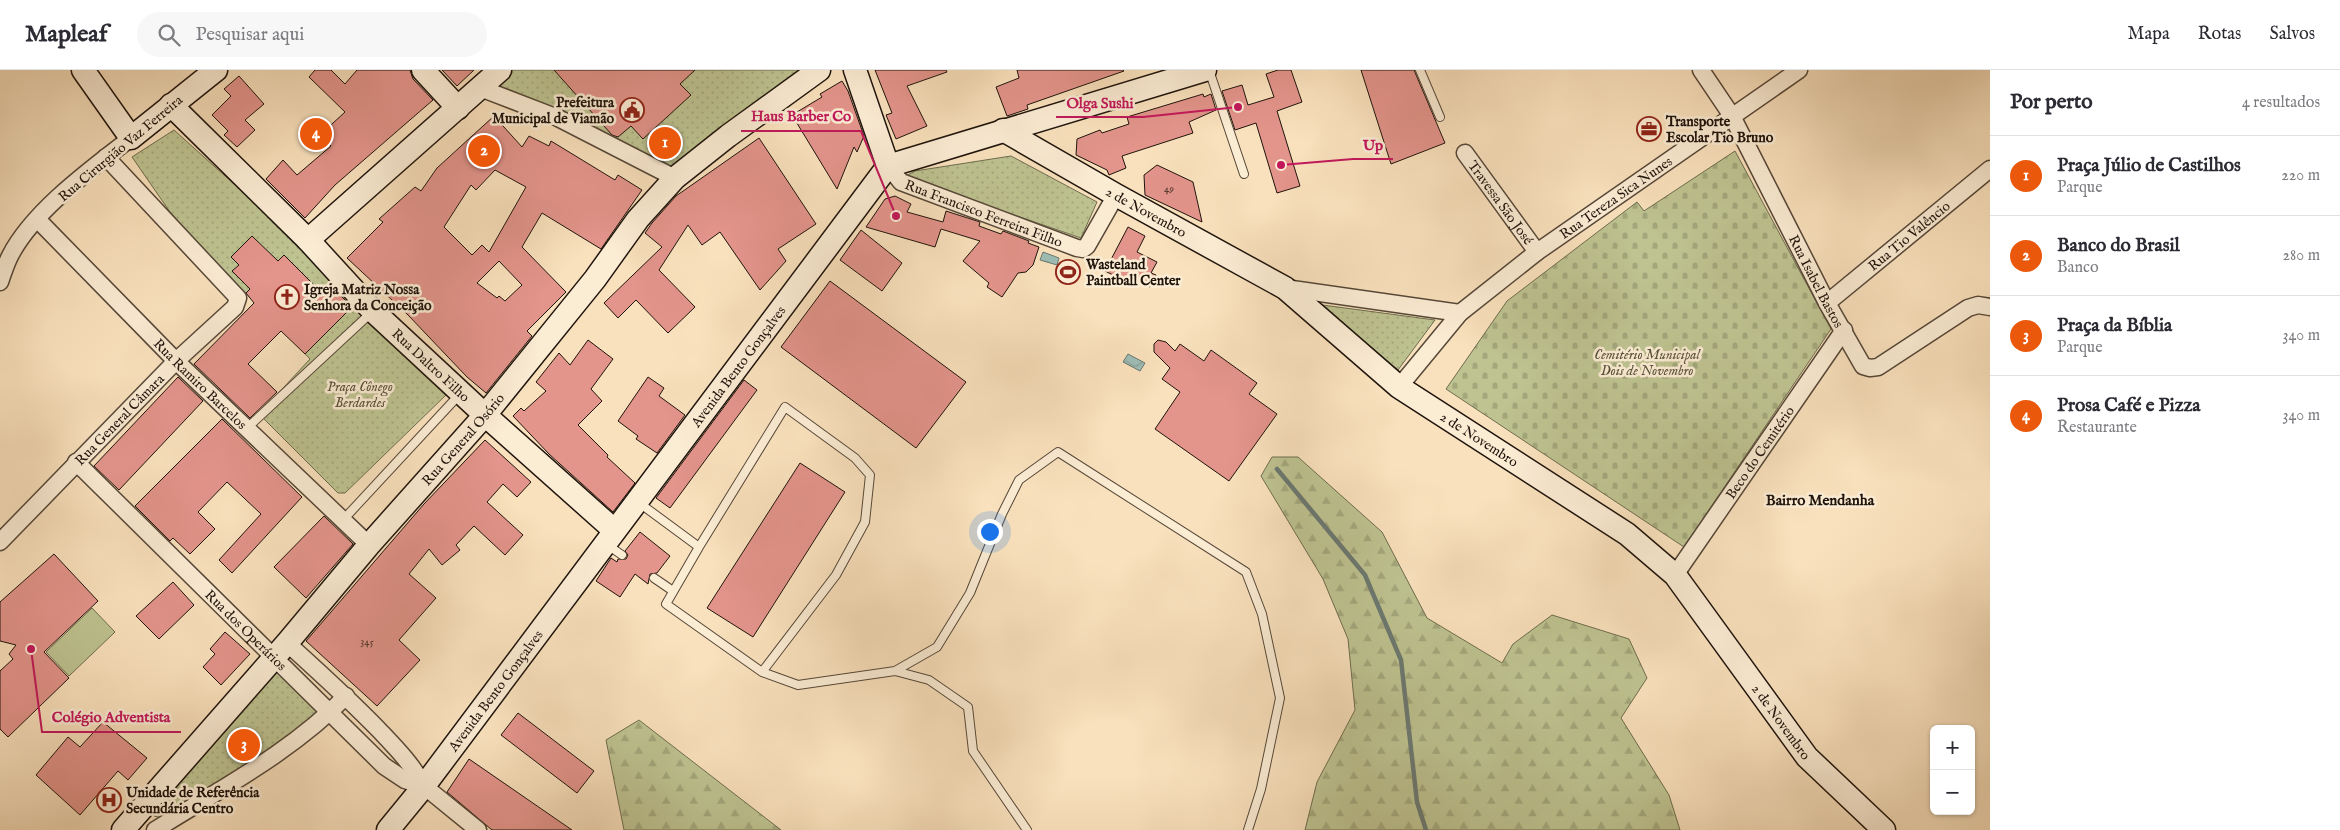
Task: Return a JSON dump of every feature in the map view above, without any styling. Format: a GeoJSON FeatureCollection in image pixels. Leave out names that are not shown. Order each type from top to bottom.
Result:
{"type":"FeatureCollection","features":[{"type":"Feature","properties":{"kind":"street"},"geometry":{"type":"LineString","coordinates":[[83,70],[131,138]]}},
{"type":"Feature","properties":{"kind":"street","name":"Rua Cirurgião Vaz Ferreira"},"geometry":{"type":"LineString","coordinates":[[0,282],[10,256],[37,219],[88,171],[216,70]]}},
{"type":"Feature","properties":{"kind":"street"},"geometry":{"type":"LineString","coordinates":[[423,70],[458,108]]}},
{"type":"Feature","properties":{"kind":"street"},"geometry":{"type":"LineString","coordinates":[[308,240],[500,70]]}},
{"type":"Feature","properties":{"kind":"street","name":"Rua General Osório"},"geometry":{"type":"LineString","coordinates":[[123,830],[281,650],[369,545],[485,416],[595,279],[638,219],[675,178],[728,136],[819,70]]}},
{"type":"Feature","properties":{"kind":"street"},"geometry":{"type":"LineString","coordinates":[[855,70],[888,166],[1204,70]]}},
{"type":"Feature","properties":{"kind":"street","name":"Rua Isabel Bastos"},"geometry":{"type":"LineString","coordinates":[[1701,70],[1732,116],[1827,303],[1863,366],[1870,368],[1878,366],[1968,308],[1978,305],[1990,307]]}},
{"type":"Feature","properties":{"kind":"street","name":"Rua Tereza Sica Nunes"},"geometry":{"type":"LineString","coordinates":[[1399,387],[1460,313],[1537,252],[1799,70]]}},
{"type":"Feature","properties":{"kind":"street"},"geometry":{"type":"LineString","coordinates":[[480,88],[558,118],[675,178]]}},
{"type":"Feature","properties":{"kind":"street","name":"Rua Daltro Filho"},"geometry":{"type":"LineString","coordinates":[[171,105],[308,240],[373,311],[485,416],[613,543]]}},
{"type":"Feature","properties":{"kind":"street","name":"2 de Novembro"},"geometry":{"type":"LineString","coordinates":[[1004,130],[1116,195],[1285,288],[1399,387],[1627,534],[1675,575],[1807,757],[1884,830]]}},
{"type":"Feature","properties":{"kind":"street","name":"Travessa São José"},"geometry":{"type":"LineString","coordinates":[[1465,153],[1537,252]]}},
{"type":"Feature","properties":{"kind":"street","name":"Rua General Câmara"},"geometry":{"type":"LineString","coordinates":[[0,542],[176,360],[234,307],[238,298],[106,157]]}},
{"type":"Feature","properties":{"kind":"street","name":"Rua Francisco Ferreira Filho"},"geometry":{"type":"LineString","coordinates":[[888,166],[901,182],[1083,249],[1087,246],[1116,195]]}},
{"type":"Feature","properties":{"kind":"street","name":"Avenida Bento Gonçalves"},"geometry":{"type":"LineString","coordinates":[[388,830],[613,543],[637,501],[888,166]]}},
{"type":"Feature","properties":{"kind":"street","name":"Rua Tio Valêncio"},"geometry":{"type":"LineString","coordinates":[[1827,303],[1990,169]]}},
{"type":"Feature","properties":{"kind":"street","name":"Rua Ramiro Barcelos"},"geometry":{"type":"LineString","coordinates":[[37,219],[176,360],[369,545]]}},
{"type":"Feature","properties":{"kind":"street"},"geometry":{"type":"LineString","coordinates":[[1285,288],[1460,313]]}},
{"type":"Feature","properties":{"kind":"street","name":"Beco do Cemitério"},"geometry":{"type":"LineString","coordinates":[[1675,575],[1844,330]]}},
{"type":"Feature","properties":{"kind":"street","name":"Rua dos Operários"},"geometry":{"type":"LineString","coordinates":[[76,462],[281,650],[346,696],[401,752],[416,770],[424,786]]}},
{"type":"Feature","properties":{"kind":"street","name":"Rua dos Operários"},"geometry":{"type":"LineString","coordinates":[[281,650],[331,712],[384,766],[405,780],[424,786],[478,830]]}},
{"type":"Feature","properties":{"kind":"street"},"geometry":{"type":"LineString","coordinates":[[155,830],[254,769],[331,712],[346,696]]}},
{"type":"Feature","properties":{"kind":"lane"},"geometry":{"type":"LineString","coordinates":[[1204,70],[1244,174]]}},
{"type":"Feature","properties":{"kind":"lane"},"geometry":{"type":"LineString","coordinates":[[1420,70],[1440,118]]}},
{"type":"Feature","properties":{"kind":"lane"},"geometry":{"type":"LineString","coordinates":[[247,428],[373,311]]}},
{"type":"Feature","properties":{"kind":"lane"},"geometry":{"type":"LineString","coordinates":[[343,520],[461,393]]}},
{"type":"Feature","properties":{"kind":"lane"},"geometry":{"type":"LineString","coordinates":[[762,672],[836,575],[865,522],[870,475],[856,458],[785,407],[666,604],[762,672],[798,685],[895,671],[936,647],[970,593],[1002,514],[1020,480],[1058,452],[1246,572],[1262,614],[1280,698],[1261,790],[1248,830]]}},
{"type":"Feature","properties":{"kind":"lane"},"geometry":{"type":"LineString","coordinates":[[637,501],[699,547]]}},
{"type":"Feature","properties":{"kind":"lane"},"geometry":{"type":"LineString","coordinates":[[654,578],[673,590]]}},
{"type":"Feature","properties":{"kind":"lane"},"geometry":{"type":"LineString","coordinates":[[895,671],[929,680],[968,707],[973,751],[1026,830]]}},
{"type":"Feature","properties":{"kind":"green space"},"geometry":{"type":"Polygon","coordinates":[[[508,70],[804,70],[674,170],[562,110],[491,85],[508,70]]]}},
{"type":"Feature","properties":{"kind":"green space","name":"Praça Cônego Berdardes"},"geometry":{"type":"Polygon","coordinates":[[[174,130],[275,221],[447,394],[345,493],[338,493],[259,414],[310,359],[195,241],[170,212],[132,157],[174,130]]]}},
{"type":"Feature","properties":{"kind":"green space","name":"Cemitério Municipal Dois de Novembro"},"geometry":{"type":"Polygon","coordinates":[[[1735,151],[1831,329],[1684,547],[1446,389],[1507,301],[1637,202],[1644,211],[1735,151]]]}},
{"type":"Feature","properties":{"kind":"green space"},"geometry":{"type":"Polygon","coordinates":[[[1011,156],[1097,202],[1081,238],[904,177],[915,171],[1011,156]]]}},
{"type":"Feature","properties":{"kind":"green space"},"geometry":{"type":"Polygon","coordinates":[[[1315,304],[1435,320],[1398,370],[1315,304]]]}},
{"type":"Feature","properties":{"kind":"green space"},"geometry":{"type":"Polygon","coordinates":[[[1272,457],[1298,457],[1382,532],[1427,618],[1502,663],[1513,644],[1552,615],[1629,639],[1647,678],[1621,718],[1669,795],[1680,830],[1305,830],[1317,782],[1355,710],[1348,639],[1323,579],[1261,476],[1272,457]]]}},
{"type":"Feature","properties":{"kind":"green space"},"geometry":{"type":"Polygon","coordinates":[[[92,608],[115,632],[69,676],[46,652],[92,608]]]}},
{"type":"Feature","properties":{"kind":"green space"},"geometry":{"type":"Polygon","coordinates":[[[276,671],[323,716],[165,819],[154,816],[152,803],[276,671]]]}},
{"type":"Feature","properties":{"kind":"green space"},"geometry":{"type":"Polygon","coordinates":[[[639,720],[781,830],[624,830],[606,740],[639,720]]]}},
{"type":"Feature","properties":{"kind":"water"},"geometry":{"type":"Polygon","coordinates":[[[1043,252],[1059,258],[1057,265],[1040,260],[1043,252]]]}},
{"type":"Feature","properties":{"kind":"water"},"geometry":{"type":"Polygon","coordinates":[[[1128,354],[1145,363],[1140,371],[1123,362],[1128,354]]]}},
{"type":"Feature","properties":{"kind":"building"},"geometry":{"type":"Polygon","coordinates":[[[315,70],[331,70],[345,84],[357,70],[410,70],[413,79],[433,100],[335,185],[305,218],[266,179],[283,160],[297,175],[331,146],[319,136],[345,112],[309,77],[315,70]]]}},
{"type":"Feature","properties":{"kind":"building"},"geometry":{"type":"Polygon","coordinates":[[[442,70],[474,70],[457,86],[442,70]]]}},
{"type":"Feature","properties":{"kind":"building","name":"Prefeitura Municipal de Viamão"},"geometry":{"type":"Polygon","coordinates":[[[554,70],[695,70],[680,84],[691,95],[643,139],[631,126],[618,137],[612,135],[554,70]]]}},
{"type":"Feature","properties":{"kind":"building"},"geometry":{"type":"Polygon","coordinates":[[[875,70],[946,70],[947,72],[907,86],[927,126],[896,139],[886,115],[892,113],[875,70]]]}},
{"type":"Feature","properties":{"kind":"building"},"geometry":{"type":"Polygon","coordinates":[[[1017,70],[1124,71],[1027,105],[1028,109],[1007,116],[996,87],[1019,78],[1017,70]]]}},
{"type":"Feature","properties":{"kind":"building"},"geometry":{"type":"Polygon","coordinates":[[[1278,70],[1291,70],[1302,102],[1277,111],[1300,186],[1277,193],[1256,123],[1235,130],[1222,91],[1242,85],[1248,105],[1274,97],[1266,74],[1278,70]]]}},
{"type":"Feature","properties":{"kind":"building"},"geometry":{"type":"Polygon","coordinates":[[[1361,70],[1414,70],[1445,143],[1391,164],[1361,70]]]}},
{"type":"Feature","properties":{"kind":"building"},"geometry":{"type":"Polygon","coordinates":[[[239,76],[264,104],[245,120],[255,130],[237,147],[224,135],[228,131],[212,115],[231,96],[224,89],[239,76]]]}},
{"type":"Feature","properties":{"kind":"building"},"geometry":{"type":"Polygon","coordinates":[[[842,81],[848,91],[864,136],[857,152],[854,147],[837,189],[792,115],[822,97],[820,94],[842,81]]]}},
{"type":"Feature","properties":{"kind":"building"},"geometry":{"type":"Polygon","coordinates":[[[1203,94],[1204,97],[1211,94],[1216,110],[1189,122],[1193,133],[1122,156],[1126,168],[1109,175],[1107,170],[1076,155],[1077,139],[1100,130],[1102,133],[1129,124],[1127,117],[1203,94]]]}},
{"type":"Feature","properties":{"kind":"building"},"geometry":{"type":"Polygon","coordinates":[[[494,116],[522,147],[529,136],[549,146],[551,141],[615,180],[618,175],[642,190],[601,249],[542,213],[522,247],[566,292],[527,331],[532,336],[486,393],[467,377],[408,315],[347,258],[383,222],[379,219],[415,187],[421,191],[437,168],[494,116]],[[495,170],[476,190],[471,185],[444,227],[472,255],[482,245],[489,252],[526,187],[495,170]],[[499,261],[477,283],[497,298],[499,296],[505,301],[522,285],[499,261]]]}},
{"type":"Feature","properties":{"kind":"building"},"geometry":{"type":"Polygon","coordinates":[[[759,138],[816,224],[778,249],[786,261],[760,290],[720,232],[702,245],[688,225],[659,270],[695,307],[668,333],[636,300],[618,318],[604,303],[662,247],[645,233],[652,223],[676,196],[759,138]]]}},
{"type":"Feature","properties":{"kind":"building"},"geometry":{"type":"Polygon","coordinates":[[[1157,165],[1193,182],[1202,222],[1145,195],[1144,175],[1157,165]]]}},
{"type":"Feature","properties":{"kind":"building"},"geometry":{"type":"Polygon","coordinates":[[[895,196],[911,204],[907,212],[943,222],[946,211],[980,222],[979,226],[1001,234],[1003,231],[1029,241],[1028,243],[1039,247],[1033,265],[1026,272],[1018,273],[1002,297],[987,287],[989,283],[963,261],[980,241],[941,229],[935,247],[866,227],[885,199],[895,196]]]}},
{"type":"Feature","properties":{"kind":"building"},"geometry":{"type":"Polygon","coordinates":[[[1128,227],[1145,236],[1137,252],[1157,262],[1151,273],[1156,275],[1150,287],[1132,278],[1129,283],[1105,271],[1128,227]]]}},
{"type":"Feature","properties":{"kind":"building"},"geometry":{"type":"Polygon","coordinates":[[[861,230],[902,263],[882,291],[840,260],[861,230]]]}},
{"type":"Feature","properties":{"kind":"building"},"geometry":{"type":"Polygon","coordinates":[[[252,236],[278,261],[284,255],[329,300],[337,292],[352,307],[305,354],[281,331],[248,364],[277,392],[250,418],[194,364],[254,303],[246,293],[250,289],[232,271],[239,265],[231,257],[252,236]]]}},
{"type":"Feature","properties":{"kind":"building"},"geometry":{"type":"Polygon","coordinates":[[[830,281],[966,382],[916,448],[781,347],[830,281]]]}},
{"type":"Feature","properties":{"kind":"building"},"geometry":{"type":"Polygon","coordinates":[[[588,340],[613,359],[591,389],[602,401],[578,425],[608,455],[607,457],[635,483],[613,512],[549,454],[513,416],[521,408],[524,411],[546,391],[536,382],[559,353],[570,365],[588,340]]]}},
{"type":"Feature","properties":{"kind":"building"},"geometry":{"type":"Polygon","coordinates":[[[1158,340],[1166,342],[1175,351],[1180,344],[1204,361],[1211,350],[1257,383],[1249,394],[1277,414],[1229,481],[1155,429],[1180,392],[1162,379],[1170,368],[1154,352],[1154,344],[1158,340]]]}},
{"type":"Feature","properties":{"kind":"building"},"geometry":{"type":"Polygon","coordinates":[[[178,377],[203,401],[119,490],[94,466],[178,377]]]}},
{"type":"Feature","properties":{"kind":"building"},"geometry":{"type":"Polygon","coordinates":[[[648,377],[664,388],[659,396],[685,415],[657,453],[636,439],[638,436],[618,421],[648,377]]]}},
{"type":"Feature","properties":{"kind":"building"},"geometry":{"type":"Polygon","coordinates":[[[744,380],[757,390],[670,508],[656,498],[744,380]]]}},
{"type":"Feature","properties":{"kind":"building"},"geometry":{"type":"Polygon","coordinates":[[[222,419],[302,497],[232,573],[219,560],[261,514],[227,482],[198,512],[215,529],[190,554],[173,538],[170,541],[135,506],[222,419]]]}},
{"type":"Feature","properties":{"kind":"building"},"geometry":{"type":"Polygon","coordinates":[[[485,440],[531,482],[517,497],[503,484],[487,502],[523,535],[505,555],[474,526],[456,545],[460,550],[442,565],[429,549],[409,574],[436,598],[399,640],[420,660],[377,706],[306,641],[424,504],[485,440]]]}},
{"type":"Feature","properties":{"kind":"building"},"geometry":{"type":"Polygon","coordinates":[[[800,463],[845,492],[753,637],[707,608],[800,463]]]}},
{"type":"Feature","properties":{"kind":"building"},"geometry":{"type":"Polygon","coordinates":[[[324,516],[353,544],[306,598],[274,567],[324,516]]]}},
{"type":"Feature","properties":{"kind":"building"},"geometry":{"type":"Polygon","coordinates":[[[640,532],[670,556],[657,573],[650,574],[648,584],[635,574],[620,597],[596,581],[611,558],[617,562],[618,559],[626,559],[628,555],[625,551],[640,532]]]}},
{"type":"Feature","properties":{"kind":"building"},"geometry":{"type":"Polygon","coordinates":[[[54,554],[98,601],[44,652],[69,678],[8,737],[0,729],[0,671],[13,659],[9,654],[16,645],[0,641],[0,602],[54,554]]]}},
{"type":"Feature","properties":{"kind":"building"},"geometry":{"type":"Polygon","coordinates":[[[173,582],[194,605],[159,639],[136,616],[173,582]]]}},
{"type":"Feature","properties":{"kind":"building"},"geometry":{"type":"Polygon","coordinates":[[[225,632],[250,654],[221,685],[203,667],[215,654],[210,649],[225,632]]]}},
{"type":"Feature","properties":{"kind":"building"},"geometry":{"type":"Polygon","coordinates":[[[518,713],[594,771],[577,793],[501,735],[518,713]]]}},
{"type":"Feature","properties":{"kind":"building"},"geometry":{"type":"Polygon","coordinates":[[[103,722],[147,758],[128,780],[118,771],[80,815],[36,775],[68,737],[80,747],[103,722]]]}},
{"type":"Feature","properties":{"kind":"building"},"geometry":{"type":"Polygon","coordinates":[[[469,759],[572,830],[492,830],[447,792],[469,759]]]}},
{"type":"Feature","properties":{"kind":"waterway"},"geometry":{"type":"LineString","coordinates":[[1277,469],[1365,575],[1401,660],[1417,802],[1426,830]]}},
{"type":"Feature","properties":{"kind":"place","name":"Olga Sushi"},"geometry":{"type":"Point","coordinates":[1238,107]}},
{"type":"Feature","properties":{"kind":"place","name":"Prefeitura Municipal de Viamão"},"geometry":{"type":"Point","coordinates":[632,110]}},
{"type":"Feature","properties":{"kind":"place","name":"Transporte Escolar Tio Bruno"},"geometry":{"type":"Point","coordinates":[1649,129]}},
{"type":"Feature","properties":{"kind":"place","name":"Prosa Café e Pizza"},"geometry":{"type":"Point","coordinates":[316,134]}},
{"type":"Feature","properties":{"kind":"place","name":"Praça Júlio de Castilhos"},"geometry":{"type":"Point","coordinates":[665,143]}},
{"type":"Feature","properties":{"kind":"place","name":"Banco do Brasil"},"geometry":{"type":"Point","coordinates":[484,151]}},
{"type":"Feature","properties":{"kind":"place","name":"Up"},"geometry":{"type":"Point","coordinates":[1281,165]}},
{"type":"Feature","properties":{"kind":"place","name":"Haus Barber Co"},"geometry":{"type":"Point","coordinates":[896,216]}},
{"type":"Feature","properties":{"kind":"place","name":"Wasteland Paintball Center"},"geometry":{"type":"Point","coordinates":[1068,272]}},
{"type":"Feature","properties":{"kind":"place","name":"Igreja Matriz Nossa Senhora da Conceição"},"geometry":{"type":"Point","coordinates":[287,297]}},
{"type":"Feature","properties":{"kind":"place","name":"Colégio Adventista"},"geometry":{"type":"Point","coordinates":[31,649]}},
{"type":"Feature","properties":{"kind":"place","name":"Praça da Bíblia"},"geometry":{"type":"Point","coordinates":[244,745]}},
{"type":"Feature","properties":{"kind":"place","name":"Unidade de Referência Secundária Centro"},"geometry":{"type":"Point","coordinates":[109,800]}},
{"type":"Feature","properties":{"kind":"district","name":"Bairro Mendanha"},"geometry":{"type":"Point","coordinates":[1820,500]}}]}
